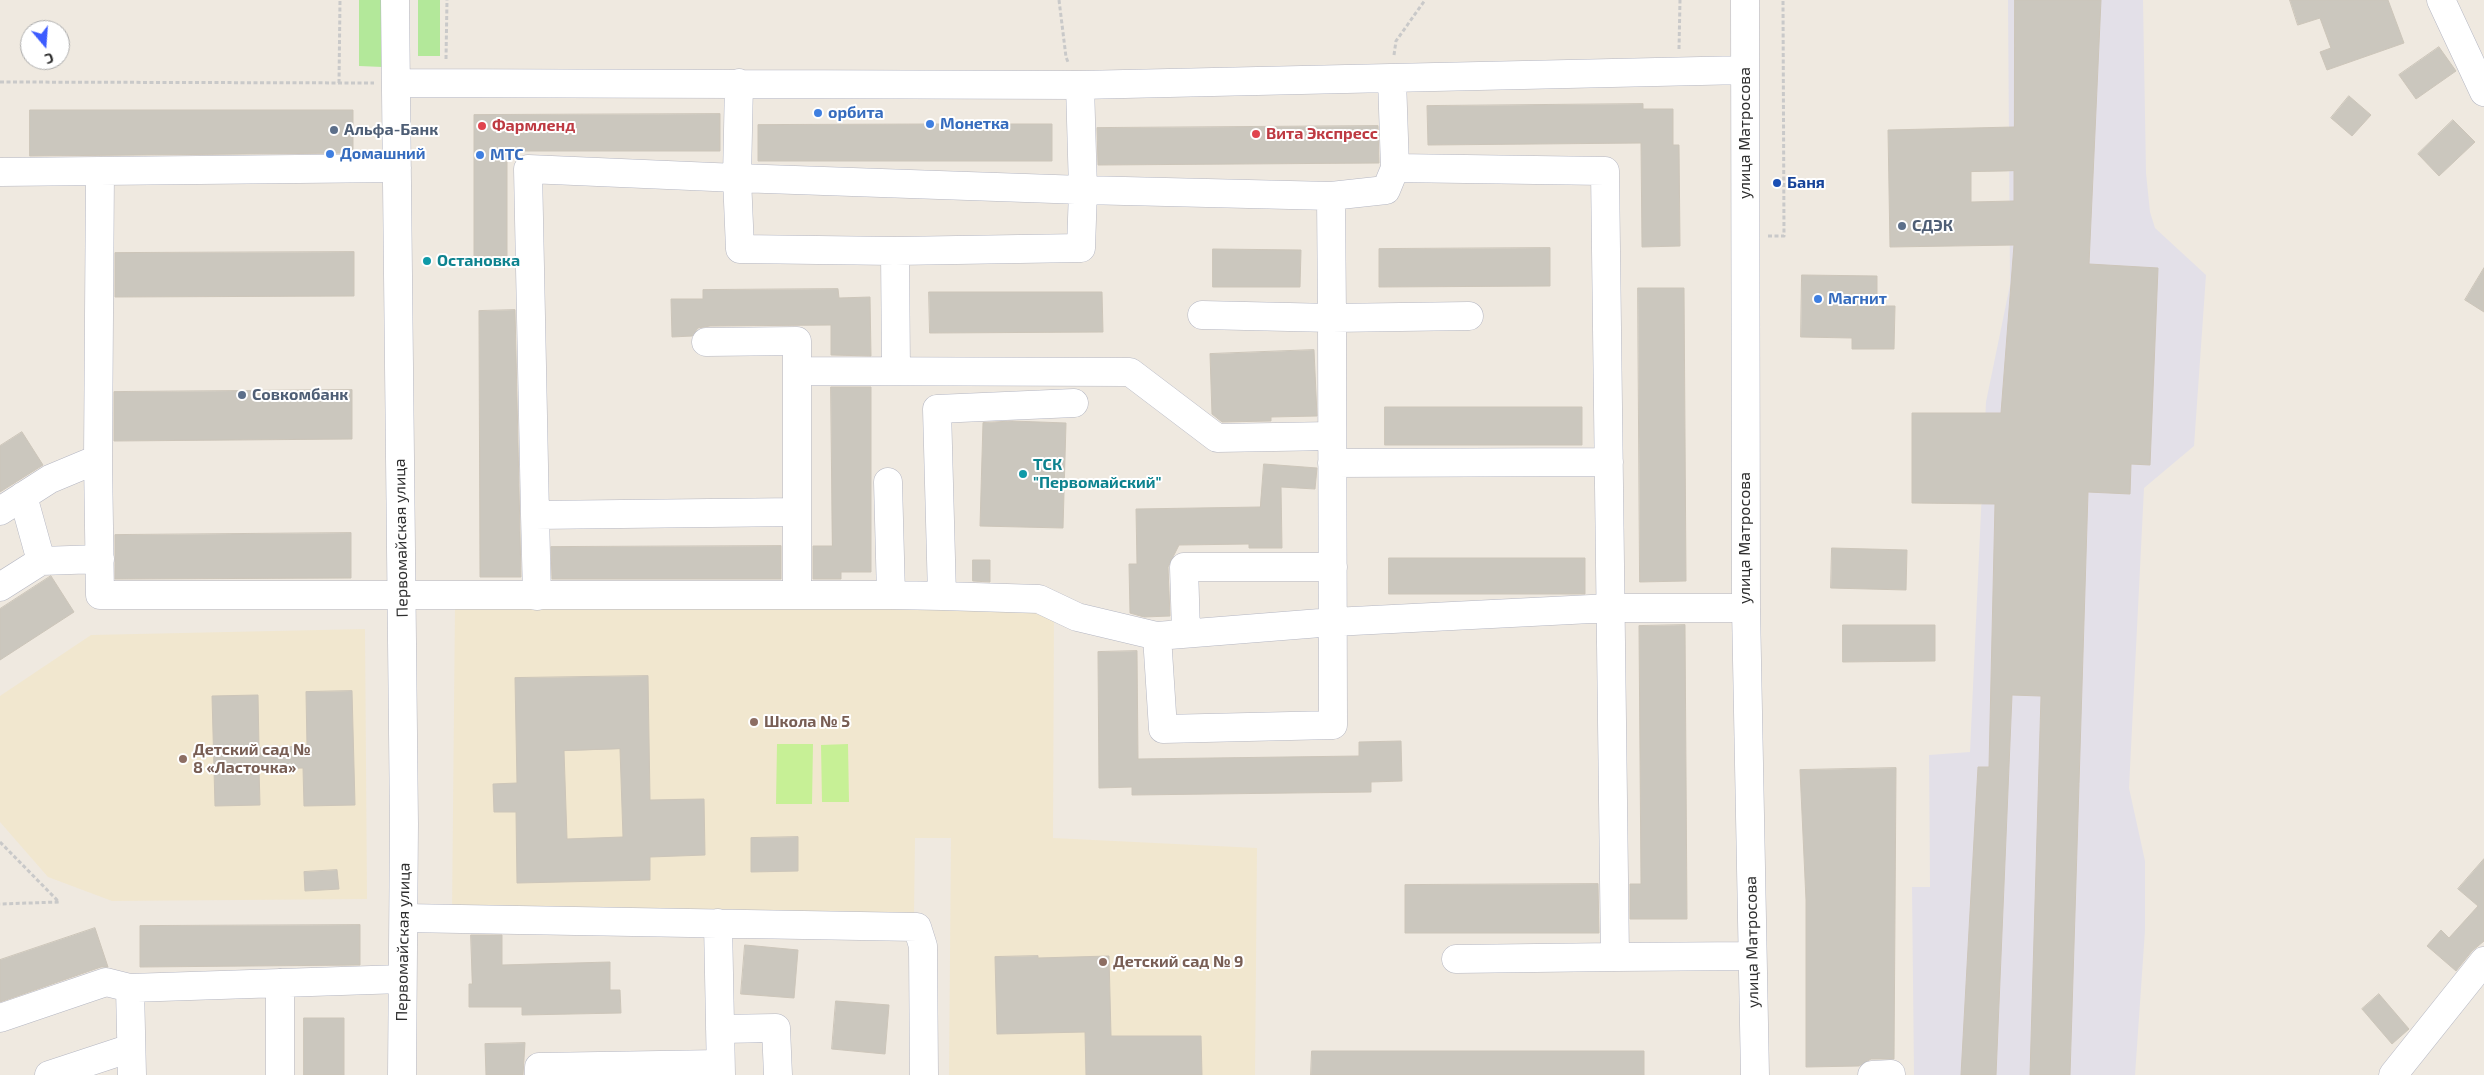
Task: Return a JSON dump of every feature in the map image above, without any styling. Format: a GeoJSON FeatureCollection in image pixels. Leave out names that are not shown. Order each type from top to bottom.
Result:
{"type":"FeatureCollection","features":[{"type":"Feature","properties":{"kind":"street","name":"Первомайская улица"},"geometry":{"type":"LineString","coordinates":[[395,0],[404,918],[402,1075]]}},
{"type":"Feature","properties":{"kind":"street","name":"улица Матросова"},"geometry":{"type":"LineString","coordinates":[[1745,0],[1746,608],[1755,1075]]}},
{"type":"Feature","properties":{"kind":"street"},"geometry":{"type":"LineString","coordinates":[[2441,0],[2484,92]]}},
{"type":"Feature","properties":{"kind":"street"},"geometry":{"type":"LineString","coordinates":[[396,83],[1080,85],[1745,70]]}},
{"type":"Feature","properties":{"kind":"street"},"geometry":{"type":"LineString","coordinates":[[537,596],[528,169],[1083,190],[1331,196],[1386,190],[1395,168],[1392,79]]}},
{"type":"Feature","properties":{"kind":"street"},"geometry":{"type":"LineString","coordinates":[[739,83],[737,178],[740,249],[895,251],[1081,248],[1083,190],[1080,85]]}},
{"type":"Feature","properties":{"kind":"street"},"geometry":{"type":"LineString","coordinates":[[0,172],[396,168]]}},
{"type":"Feature","properties":{"kind":"street"},"geometry":{"type":"LineString","coordinates":[[1395,168],[1604,170],[1615,957]]}},
{"type":"Feature","properties":{"kind":"street"},"geometry":{"type":"LineString","coordinates":[[100,171],[98,459],[100,594],[401,596],[891,595],[1039,599],[1077,617],[1157,636],[1186,632],[1333,622],[1611,608],[1746,608]]}},
{"type":"Feature","properties":{"kind":"street"},"geometry":{"type":"LineString","coordinates":[[1157,636],[1163,729],[1334,725],[1331,196]]}},
{"type":"Feature","properties":{"kind":"street"},"geometry":{"type":"LineString","coordinates":[[895,251],[896,371]]}},
{"type":"Feature","properties":{"kind":"street"},"geometry":{"type":"LineString","coordinates":[[1202,315],[1332,318],[1469,316]]}},
{"type":"Feature","properties":{"kind":"street"},"geometry":{"type":"LineString","coordinates":[[706,342],[797,340],[797,595]]}},
{"type":"Feature","properties":{"kind":"street"},"geometry":{"type":"LineString","coordinates":[[797,371],[1130,372],[1217,438],[1332,436]]}},
{"type":"Feature","properties":{"kind":"street"},"geometry":{"type":"LineString","coordinates":[[942,596],[937,409],[1074,403]]}},
{"type":"Feature","properties":{"kind":"street"},"geometry":{"type":"LineString","coordinates":[[0,511],[50,479],[98,459]]}},
{"type":"Feature","properties":{"kind":"street"},"geometry":{"type":"LineString","coordinates":[[1332,463],[1609,462]]}},
{"type":"Feature","properties":{"kind":"street"},"geometry":{"type":"LineString","coordinates":[[888,482],[891,595]]}},
{"type":"Feature","properties":{"kind":"street"},"geometry":{"type":"LineString","coordinates":[[23,496],[41,561]]}},
{"type":"Feature","properties":{"kind":"street"},"geometry":{"type":"LineString","coordinates":[[535,515],[797,512]]}},
{"type":"Feature","properties":{"kind":"street"},"geometry":{"type":"LineString","coordinates":[[0,587],[41,561],[100,559]]}},
{"type":"Feature","properties":{"kind":"street"},"geometry":{"type":"LineString","coordinates":[[1186,632],[1184,567],[1333,567]]}},
{"type":"Feature","properties":{"kind":"street"},"geometry":{"type":"LineString","coordinates":[[404,918],[917,928],[923,946],[924,1075]]}},
{"type":"Feature","properties":{"kind":"street"},"geometry":{"type":"LineString","coordinates":[[540,1075],[540,1067],[720,1069],[718,923]]}},
{"type":"Feature","properties":{"kind":"street"},"geometry":{"type":"LineString","coordinates":[[1456,959],[1752,956]]}},
{"type":"Feature","properties":{"kind":"street"},"geometry":{"type":"LineString","coordinates":[[2392,1075],[2484,962]]}},
{"type":"Feature","properties":{"kind":"street"},"geometry":{"type":"LineString","coordinates":[[0,1018],[106,982],[130,988],[402,979]]}},
{"type":"Feature","properties":{"kind":"street"},"geometry":{"type":"LineString","coordinates":[[280,983],[280,1075]]}},
{"type":"Feature","properties":{"kind":"street"},"geometry":{"type":"LineString","coordinates":[[130,988],[132,1075]]}},
{"type":"Feature","properties":{"kind":"street"},"geometry":{"type":"LineString","coordinates":[[720,1028],[776,1028],[778,1075]]}},
{"type":"Feature","properties":{"kind":"street"},"geometry":{"type":"LineString","coordinates":[[49,1075],[131,1048]]}},
{"type":"Feature","properties":{"kind":"path"},"geometry":{"type":"LineString","coordinates":[[339,82],[340,0]]}},
{"type":"Feature","properties":{"kind":"path"},"geometry":{"type":"LineString","coordinates":[[446,83],[447,0]]}},
{"type":"Feature","properties":{"kind":"path"},"geometry":{"type":"LineString","coordinates":[[1059,0],[1066,58],[1080,85]]}},
{"type":"Feature","properties":{"kind":"path"},"geometry":{"type":"LineString","coordinates":[[1392,79],[1396,41],[1425,0]]}},
{"type":"Feature","properties":{"kind":"path"},"geometry":{"type":"LineString","coordinates":[[1679,72],[1680,0]]}},
{"type":"Feature","properties":{"kind":"path"},"geometry":{"type":"LineString","coordinates":[[1745,236],[1784,236],[1783,0]]}},
{"type":"Feature","properties":{"kind":"path"},"geometry":{"type":"LineString","coordinates":[[0,82],[396,83]]}},
{"type":"Feature","properties":{"kind":"path"},"geometry":{"type":"LineString","coordinates":[[0,842],[59,902],[0,904]]}},
{"type":"Feature","properties":{"kind":"shaded area"},"geometry":{"type":"Polygon","coordinates":[[[2008,0],[2143,0],[2146,173],[2150,212],[2155,228],[2206,275],[2194,446],[2144,488],[2129,788],[2145,861],[2145,930],[2135,1075],[1914,1075],[1912,887],[1930,887],[1929,755],[1970,752],[1986,402],[2010,285],[2008,0]]]}},
{"type":"Feature","properties":{"kind":"shaded area","name":"Школа № 5"},"geometry":{"type":"Polygon","coordinates":[[[455,604],[1054,607],[1053,838],[1257,848],[1255,1075],[949,1075],[951,838],[915,838],[914,915],[452,913],[455,604]]]}},
{"type":"Feature","properties":{"kind":"shaded area","name":"Детский сад № 8 «Ласточка»"},"geometry":{"type":"Polygon","coordinates":[[[365,629],[367,899],[112,901],[48,877],[0,822],[0,696],[91,635],[365,629]]]}},
{"type":"Feature","properties":{"kind":"green space"},"geometry":{"type":"Polygon","coordinates":[[[359,0],[384,0],[383,67],[359,66],[359,0]]]}},
{"type":"Feature","properties":{"kind":"green space"},"geometry":{"type":"Polygon","coordinates":[[[418,0],[440,0],[440,56],[418,56],[418,0]]]}},
{"type":"Feature","properties":{"kind":"green space"},"geometry":{"type":"Polygon","coordinates":[[[777,744],[813,744],[812,804],[776,804],[777,744]]]}},
{"type":"Feature","properties":{"kind":"green space"},"geometry":{"type":"Polygon","coordinates":[[[848,744],[849,802],[822,802],[821,745],[848,744]]]}},
{"type":"Feature","properties":{"kind":"building"},"geometry":{"type":"Polygon","coordinates":[[[2015,0],[2101,0],[2089,264],[2158,268],[2150,465],[2131,464],[2130,494],[2088,492],[2070,1075],[2030,1075],[2041,696],[2012,695],[1996,1075],[1961,1075],[1978,767],[1989,767],[1995,504],[1912,503],[1912,413],[2001,413],[2014,245],[1890,247],[1888,130],[2014,127],[2015,0]],[[2014,171],[1971,172],[1971,202],[2014,201],[2014,171]]]}},
{"type":"Feature","properties":{"kind":"building"},"geometry":{"type":"Polygon","coordinates":[[[2290,0],[2388,0],[2404,43],[2327,70],[2320,52],[2331,48],[2320,18],[2298,25],[2290,0]]]}},
{"type":"Feature","properties":{"kind":"building"},"geometry":{"type":"Polygon","coordinates":[[[2439,47],[2456,71],[2416,99],[2399,75],[2439,47]]]}},
{"type":"Feature","properties":{"kind":"building"},"geometry":{"type":"Polygon","coordinates":[[[2349,96],[2371,115],[2352,136],[2331,118],[2349,96]]]}},
{"type":"Feature","properties":{"kind":"building"},"geometry":{"type":"Polygon","coordinates":[[[1643,104],[1643,109],[1673,109],[1673,145],[1679,145],[1680,246],[1642,247],[1641,143],[1428,145],[1427,106],[1643,104]]]}},
{"type":"Feature","properties":{"kind":"building"},"geometry":{"type":"Polygon","coordinates":[[[30,110],[353,110],[353,153],[30,156],[30,110]]]}},
{"type":"Feature","properties":{"kind":"building"},"geometry":{"type":"Polygon","coordinates":[[[720,114],[720,151],[507,151],[507,256],[474,256],[474,115],[720,114]]]}},
{"type":"Feature","properties":{"kind":"building"},"geometry":{"type":"Polygon","coordinates":[[[2453,120],[2475,142],[2439,176],[2418,154],[2453,120]]]}},
{"type":"Feature","properties":{"kind":"building"},"geometry":{"type":"Polygon","coordinates":[[[1052,124],[1052,161],[758,161],[758,125],[1052,124]]]}},
{"type":"Feature","properties":{"kind":"building"},"geometry":{"type":"Polygon","coordinates":[[[1378,126],[1379,163],[1098,165],[1097,128],[1378,126]]]}},
{"type":"Feature","properties":{"kind":"building"},"geometry":{"type":"Polygon","coordinates":[[[1550,248],[1550,286],[1379,287],[1379,249],[1550,248]]]}},
{"type":"Feature","properties":{"kind":"building"},"geometry":{"type":"Polygon","coordinates":[[[1213,249],[1301,250],[1300,287],[1213,287],[1213,249]]]}},
{"type":"Feature","properties":{"kind":"building"},"geometry":{"type":"Polygon","coordinates":[[[354,252],[354,296],[115,297],[115,253],[354,252]]]}},
{"type":"Feature","properties":{"kind":"building"},"geometry":{"type":"Polygon","coordinates":[[[2484,268],[2484,312],[2465,300],[2484,268]]]}},
{"type":"Feature","properties":{"kind":"building"},"geometry":{"type":"Polygon","coordinates":[[[1802,275],[1877,276],[1877,306],[1895,306],[1894,349],[1852,349],[1852,338],[1801,337],[1802,275]]]}},
{"type":"Feature","properties":{"kind":"building"},"geometry":{"type":"Polygon","coordinates":[[[1638,288],[1684,288],[1686,581],[1640,582],[1638,288]]]}},
{"type":"Feature","properties":{"kind":"building"},"geometry":{"type":"Polygon","coordinates":[[[838,289],[839,298],[870,297],[871,356],[831,355],[831,325],[710,326],[698,328],[692,336],[672,337],[671,299],[703,299],[703,290],[838,289]]]}},
{"type":"Feature","properties":{"kind":"building"},"geometry":{"type":"Polygon","coordinates":[[[929,292],[1102,292],[1103,332],[930,333],[929,292]]]}},
{"type":"Feature","properties":{"kind":"building"},"geometry":{"type":"Polygon","coordinates":[[[515,310],[521,577],[480,577],[479,311],[515,310]]]}},
{"type":"Feature","properties":{"kind":"building"},"geometry":{"type":"Polygon","coordinates":[[[1314,350],[1317,416],[1271,417],[1271,421],[1222,422],[1212,414],[1210,354],[1314,350]]]}},
{"type":"Feature","properties":{"kind":"building"},"geometry":{"type":"Polygon","coordinates":[[[831,387],[871,387],[871,572],[841,572],[841,579],[813,579],[813,546],[832,546],[831,387]]]}},
{"type":"Feature","properties":{"kind":"building"},"geometry":{"type":"Polygon","coordinates":[[[352,390],[352,439],[114,441],[114,392],[352,390]]]}},
{"type":"Feature","properties":{"kind":"building"},"geometry":{"type":"Polygon","coordinates":[[[1385,407],[1582,407],[1582,445],[1385,445],[1385,407]]]}},
{"type":"Feature","properties":{"kind":"building","name":"ТСК \"Первомайский\""},"geometry":{"type":"Polygon","coordinates":[[[1012,421],[1066,423],[1063,528],[980,526],[983,423],[1012,421]]]}},
{"type":"Feature","properties":{"kind":"building"},"geometry":{"type":"Polygon","coordinates":[[[22,432],[43,465],[0,492],[0,446],[22,432]]]}},
{"type":"Feature","properties":{"kind":"building"},"geometry":{"type":"Polygon","coordinates":[[[1264,464],[1317,468],[1315,489],[1281,487],[1282,548],[1249,548],[1249,544],[1179,545],[1168,567],[1170,616],[1144,617],[1130,613],[1129,564],[1137,564],[1136,509],[1260,507],[1264,464]]]}},
{"type":"Feature","properties":{"kind":"building"},"geometry":{"type":"Polygon","coordinates":[[[351,533],[351,578],[115,579],[115,535],[351,533]]]}},
{"type":"Feature","properties":{"kind":"building"},"geometry":{"type":"Polygon","coordinates":[[[781,546],[781,579],[552,579],[551,547],[781,546]]]}},
{"type":"Feature","properties":{"kind":"building"},"geometry":{"type":"Polygon","coordinates":[[[1832,548],[1907,550],[1906,590],[1831,588],[1832,548]]]}},
{"type":"Feature","properties":{"kind":"building"},"geometry":{"type":"Polygon","coordinates":[[[1389,558],[1585,558],[1585,594],[1389,594],[1389,558]]]}},
{"type":"Feature","properties":{"kind":"building"},"geometry":{"type":"Polygon","coordinates":[[[973,560],[990,560],[990,582],[973,581],[973,560]]]}},
{"type":"Feature","properties":{"kind":"building"},"geometry":{"type":"Polygon","coordinates":[[[51,576],[74,612],[0,660],[0,609],[51,576]]]}},
{"type":"Feature","properties":{"kind":"building"},"geometry":{"type":"Polygon","coordinates":[[[1685,625],[1687,919],[1630,919],[1630,884],[1641,884],[1639,626],[1685,625]]]}},
{"type":"Feature","properties":{"kind":"building"},"geometry":{"type":"Polygon","coordinates":[[[1843,625],[1935,625],[1935,661],[1843,662],[1843,625]]]}},
{"type":"Feature","properties":{"kind":"building"},"geometry":{"type":"Polygon","coordinates":[[[1137,651],[1138,759],[1359,756],[1359,742],[1401,741],[1402,781],[1371,782],[1371,792],[1132,795],[1132,787],[1099,788],[1098,652],[1137,651]]]}},
{"type":"Feature","properties":{"kind":"building"},"geometry":{"type":"Polygon","coordinates":[[[648,676],[650,800],[704,799],[705,855],[650,857],[650,880],[517,883],[516,812],[494,812],[493,784],[517,783],[515,678],[648,676]],[[620,749],[564,751],[567,839],[623,837],[620,749]]]}},
{"type":"Feature","properties":{"kind":"building"},"geometry":{"type":"Polygon","coordinates":[[[352,691],[355,805],[304,806],[303,768],[259,769],[260,805],[215,806],[212,696],[258,695],[259,748],[307,746],[306,692],[352,691]]]}},
{"type":"Feature","properties":{"kind":"building"},"geometry":{"type":"Polygon","coordinates":[[[1896,768],[1894,1059],[1871,1059],[1859,1066],[1806,1067],[1806,900],[1800,770],[1896,768]]]}},
{"type":"Feature","properties":{"kind":"building"},"geometry":{"type":"Polygon","coordinates":[[[798,837],[798,871],[751,872],[751,838],[798,837]]]}},
{"type":"Feature","properties":{"kind":"building"},"geometry":{"type":"Polygon","coordinates":[[[2484,859],[2484,941],[2472,951],[2456,971],[2427,946],[2441,930],[2449,938],[2478,906],[2458,889],[2484,859]]]}},
{"type":"Feature","properties":{"kind":"building"},"geometry":{"type":"Polygon","coordinates":[[[337,870],[339,889],[305,891],[304,872],[337,870]]]}},
{"type":"Feature","properties":{"kind":"building"},"geometry":{"type":"Polygon","coordinates":[[[1598,884],[1599,933],[1405,933],[1405,885],[1598,884]]]}},
{"type":"Feature","properties":{"kind":"building"},"geometry":{"type":"Polygon","coordinates":[[[360,925],[360,965],[140,967],[140,926],[360,925]]]}},
{"type":"Feature","properties":{"kind":"building"},"geometry":{"type":"Polygon","coordinates":[[[95,928],[108,967],[101,967],[0,1002],[0,960],[95,928]]]}},
{"type":"Feature","properties":{"kind":"building"},"geometry":{"type":"Polygon","coordinates":[[[471,935],[502,935],[502,965],[610,962],[610,990],[620,990],[621,1013],[522,1015],[522,1007],[469,1007],[469,984],[472,984],[471,935]]]}},
{"type":"Feature","properties":{"kind":"building"},"geometry":{"type":"Polygon","coordinates":[[[745,945],[798,950],[794,998],[741,994],[745,945]]]}},
{"type":"Feature","properties":{"kind":"building"},"geometry":{"type":"Polygon","coordinates":[[[1038,956],[1038,958],[1109,956],[1111,1036],[1201,1036],[1202,1075],[1086,1075],[1085,1032],[997,1034],[995,957],[1038,956]]]}},
{"type":"Feature","properties":{"kind":"building"},"geometry":{"type":"Polygon","coordinates":[[[2379,994],[2409,1029],[2392,1044],[2362,1009],[2379,994]]]}},
{"type":"Feature","properties":{"kind":"building"},"geometry":{"type":"Polygon","coordinates":[[[836,1001],[889,1005],[885,1054],[832,1049],[836,1001]]]}},
{"type":"Feature","properties":{"kind":"building"},"geometry":{"type":"Polygon","coordinates":[[[304,1018],[344,1018],[344,1075],[304,1075],[304,1018]]]}},
{"type":"Feature","properties":{"kind":"building"},"geometry":{"type":"Polygon","coordinates":[[[525,1043],[523,1075],[486,1075],[485,1044],[525,1043]]]}},
{"type":"Feature","properties":{"kind":"building"},"geometry":{"type":"Polygon","coordinates":[[[1312,1051],[1644,1051],[1644,1075],[1311,1075],[1312,1051]]]}},
{"type":"Feature","properties":{"kind":"place","name":"орбита"},"geometry":{"type":"Point","coordinates":[818,113]}},
{"type":"Feature","properties":{"kind":"place","name":"Монетка"},"geometry":{"type":"Point","coordinates":[930,124]}},
{"type":"Feature","properties":{"kind":"place","name":"Фармленд"},"geometry":{"type":"Point","coordinates":[482,126]}},
{"type":"Feature","properties":{"kind":"place","name":"Альфа-Банк"},"geometry":{"type":"Point","coordinates":[334,130]}},
{"type":"Feature","properties":{"kind":"place","name":"Вита Экспресс"},"geometry":{"type":"Point","coordinates":[1256,134]}},
{"type":"Feature","properties":{"kind":"place","name":"Домашний"},"geometry":{"type":"Point","coordinates":[330,154]}},
{"type":"Feature","properties":{"kind":"place","name":"МТС"},"geometry":{"type":"Point","coordinates":[480,155]}},
{"type":"Feature","properties":{"kind":"place","name":"Баня"},"geometry":{"type":"Point","coordinates":[1777,183]}},
{"type":"Feature","properties":{"kind":"place","name":"СДЭК"},"geometry":{"type":"Point","coordinates":[1902,226]}},
{"type":"Feature","properties":{"kind":"place","name":"Остановка"},"geometry":{"type":"Point","coordinates":[427,261]}},
{"type":"Feature","properties":{"kind":"place","name":"Магнит"},"geometry":{"type":"Point","coordinates":[1818,299]}},
{"type":"Feature","properties":{"kind":"place","name":"Совкомбанк"},"geometry":{"type":"Point","coordinates":[242,395]}},
{"type":"Feature","properties":{"kind":"place","name":"ТСК \"Первомайский\""},"geometry":{"type":"Point","coordinates":[1023,474]}},
{"type":"Feature","properties":{"kind":"place","name":"Школа № 5"},"geometry":{"type":"Point","coordinates":[754,722]}},
{"type":"Feature","properties":{"kind":"place","name":"Детский сад № 8 «Ласточка»"},"geometry":{"type":"Point","coordinates":[183,759]}},
{"type":"Feature","properties":{"kind":"place","name":"Детский сад № 9"},"geometry":{"type":"Point","coordinates":[1103,962]}}]}
